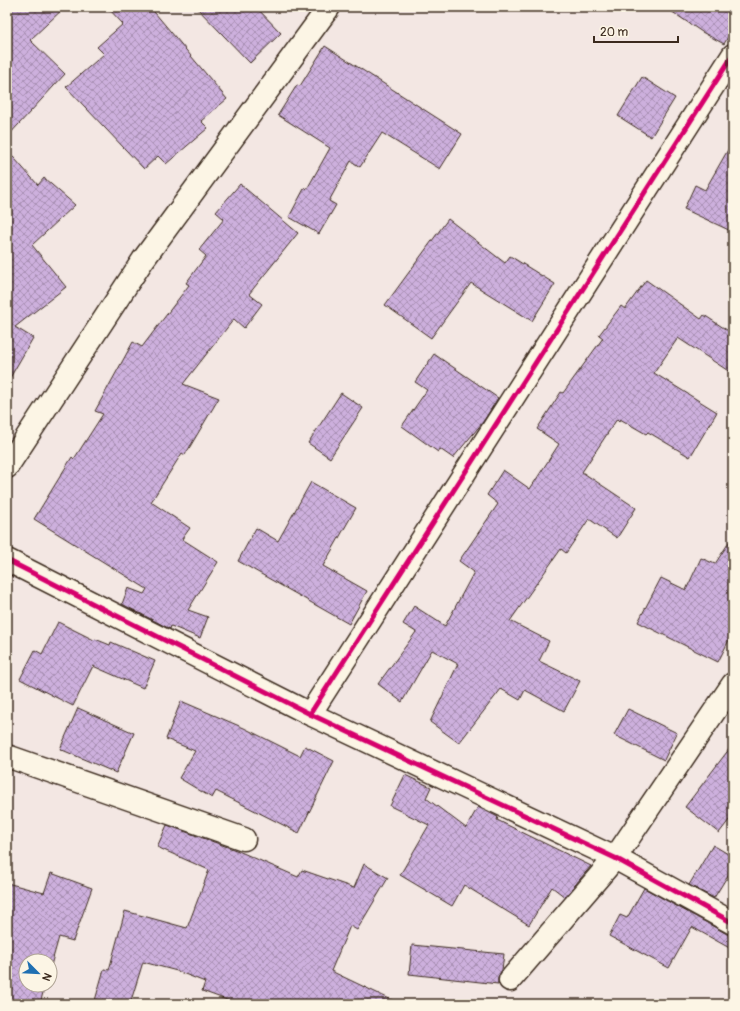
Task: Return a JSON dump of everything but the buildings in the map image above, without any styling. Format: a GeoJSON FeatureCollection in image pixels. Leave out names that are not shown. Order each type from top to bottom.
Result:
{"type":"FeatureCollection","features":[{"type":"Feature","properties":{"kind":"street"},"geometry":{"type":"LineString","coordinates":[[7,467],[143,260],[329,7]]}},
{"type":"Feature","properties":{"kind":"street"},"geometry":{"type":"LineString","coordinates":[[310,714],[733,55]]}},
{"type":"Feature","properties":{"kind":"street"},"geometry":{"type":"LineString","coordinates":[[7,560],[310,714],[615,858],[733,923]]}},
{"type":"Feature","properties":{"kind":"street"},"geometry":{"type":"LineString","coordinates":[[510,980],[615,858],[733,684]]}},
{"type":"Feature","properties":{"kind":"street"},"geometry":{"type":"LineString","coordinates":[[7,756],[244,839]]}},
{"type":"Feature","properties":{"kind":"cycle path"},"geometry":{"type":"LineString","coordinates":[[310,714],[733,55]]}},
{"type":"Feature","properties":{"kind":"cycle path"},"geometry":{"type":"LineString","coordinates":[[7,560],[310,714],[615,858],[733,923]]}}]}
